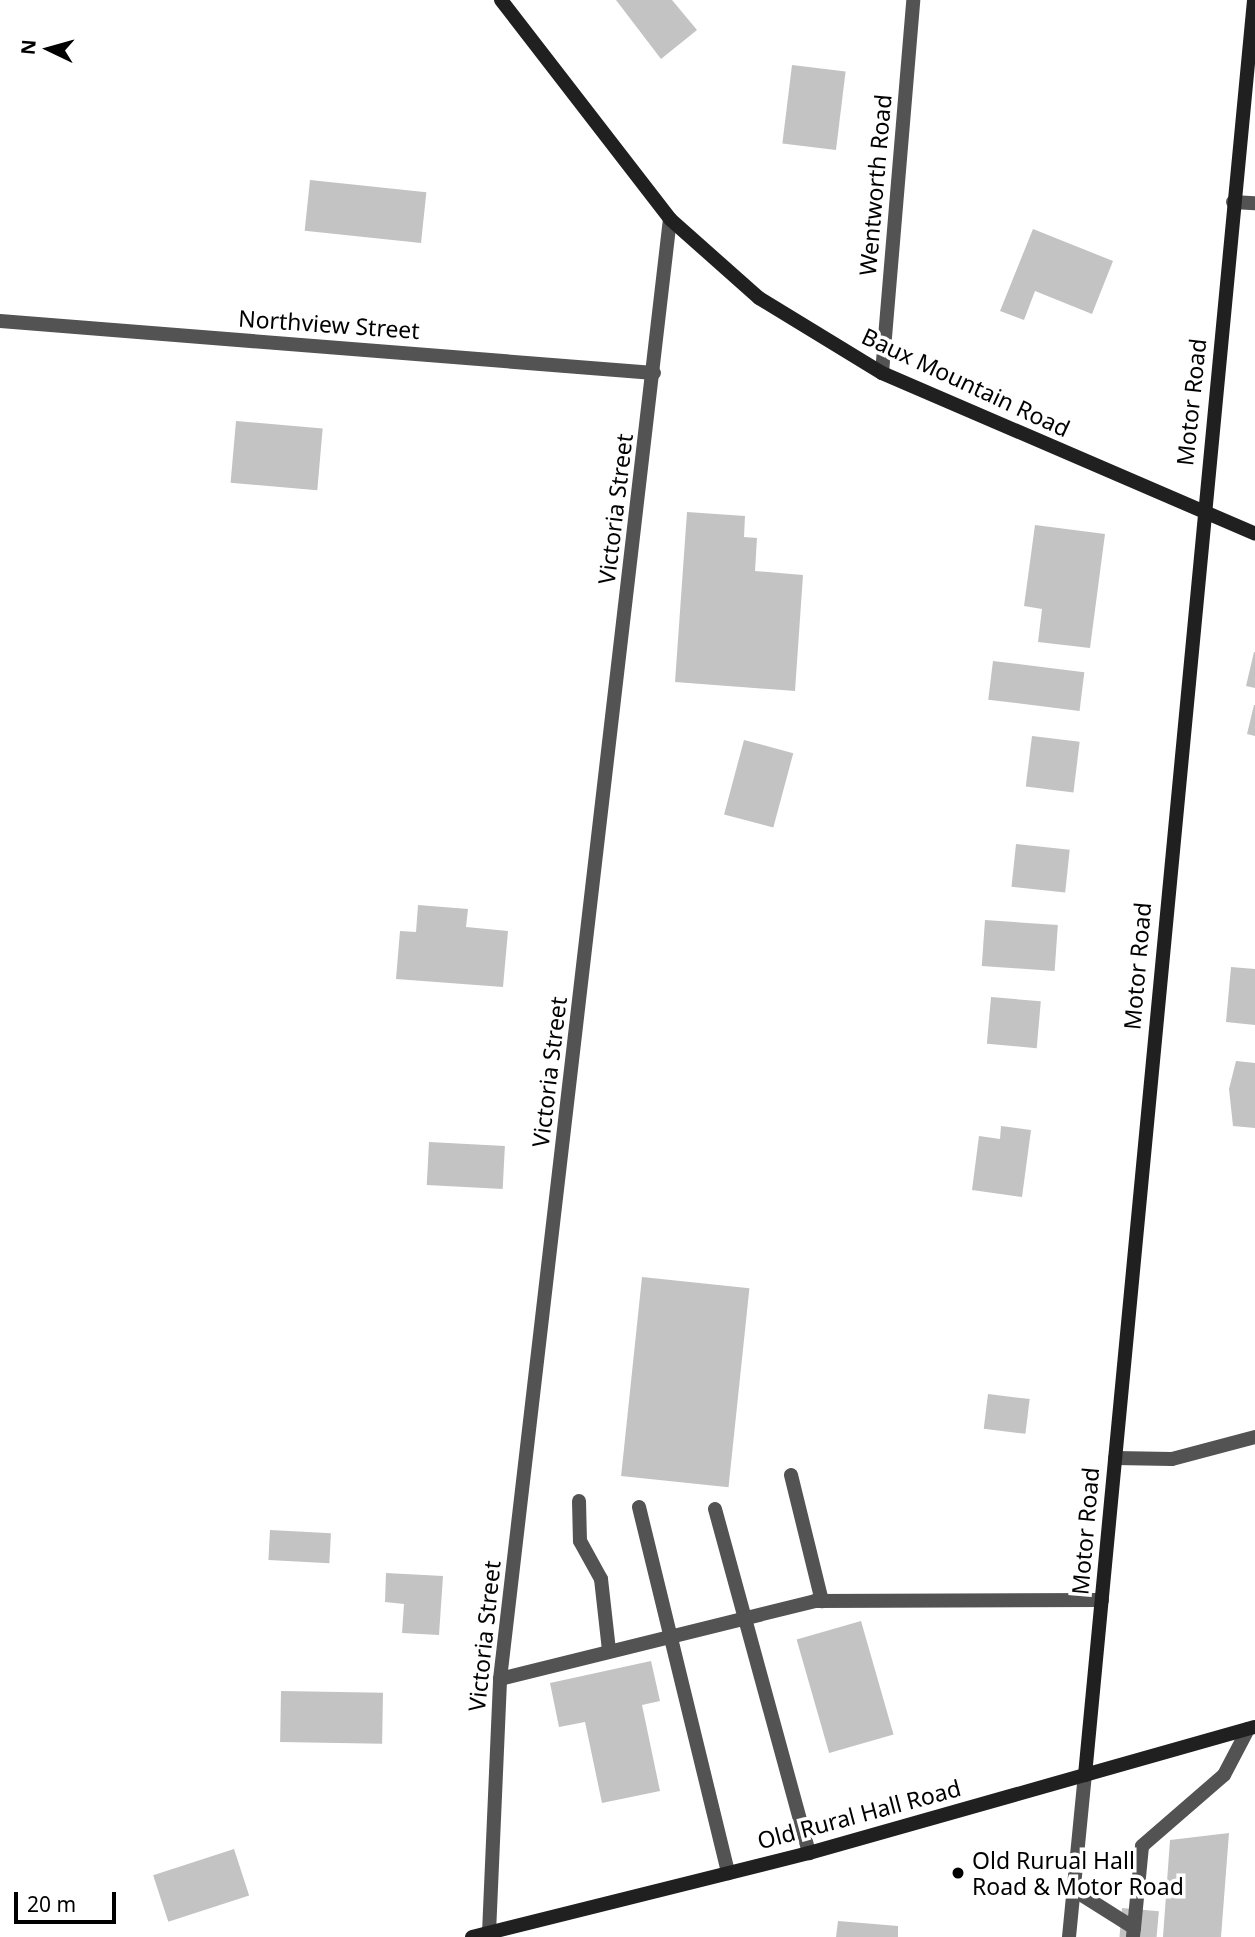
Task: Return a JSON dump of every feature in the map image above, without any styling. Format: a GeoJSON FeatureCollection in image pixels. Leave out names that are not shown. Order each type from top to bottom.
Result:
{"type":"FeatureCollection","features":[{"type":"Feature","properties":{"kind":"main road","name":"Baux Mountain Road"},"geometry":{"type":"LineString","coordinates":[[501,0],[670,219],[759,298],[882,373],[1255,534]]}},
{"type":"Feature","properties":{"kind":"main road","name":"Motor Road"},"geometry":{"type":"LineString","coordinates":[[1085,1775],[1202,512],[1254,0]]}},
{"type":"Feature","properties":{"kind":"main road","name":"Old Rural Hall Road"},"geometry":{"type":"LineString","coordinates":[[472,1937],[808,1853],[1251,1728]]}},
{"type":"Feature","properties":{"kind":"street","name":"Wentworth Road"},"geometry":{"type":"LineString","coordinates":[[882,373],[913,0]]}},
{"type":"Feature","properties":{"kind":"street"},"geometry":{"type":"LineString","coordinates":[[1233,202],[1255,203]]}},
{"type":"Feature","properties":{"kind":"street","name":"Victoria Street"},"geometry":{"type":"LineString","coordinates":[[489,1933],[500,1679],[670,219]]}},
{"type":"Feature","properties":{"kind":"street","name":"Northview Street"},"geometry":{"type":"LineString","coordinates":[[0,321],[654,373]]}},
{"type":"Feature","properties":{"kind":"street"},"geometry":{"type":"LineString","coordinates":[[1115,1458],[1172,1459],[1255,1437]]}},
{"type":"Feature","properties":{"kind":"street"},"geometry":{"type":"LineString","coordinates":[[791,1475],[822,1601]]}},
{"type":"Feature","properties":{"kind":"street"},"geometry":{"type":"LineString","coordinates":[[579,1501],[580,1541],[601,1579],[609,1650]]}},
{"type":"Feature","properties":{"kind":"street"},"geometry":{"type":"LineString","coordinates":[[639,1507],[667,1635],[728,1873]]}},
{"type":"Feature","properties":{"kind":"street"},"geometry":{"type":"LineString","coordinates":[[715,1509],[808,1853]]}},
{"type":"Feature","properties":{"kind":"street"},"geometry":{"type":"LineString","coordinates":[[500,1679],[743,1615],[822,1601],[1102,1600]]}},
{"type":"Feature","properties":{"kind":"street"},"geometry":{"type":"LineString","coordinates":[[1134,1933],[1142,1846],[1224,1775],[1251,1728]]}},
{"type":"Feature","properties":{"kind":"street","name":"Motor Road"},"geometry":{"type":"LineString","coordinates":[[1069,1937],[1085,1775]]}},
{"type":"Feature","properties":{"kind":"street"},"geometry":{"type":"LineString","coordinates":[[1074,1890],[1134,1933]]}},
{"type":"Feature","properties":{"kind":"building"},"geometry":{"type":"Polygon","coordinates":[[[616,0],[672,0],[697,30],[661,59],[616,0]]]}},
{"type":"Feature","properties":{"kind":"building"},"geometry":{"type":"Polygon","coordinates":[[[792,65],[846,72],[836,150],[782,143],[792,65]]]}},
{"type":"Feature","properties":{"kind":"building"},"geometry":{"type":"Polygon","coordinates":[[[310,180],[426,192],[421,243],[305,231],[310,180]]]}},
{"type":"Feature","properties":{"kind":"building"},"geometry":{"type":"Polygon","coordinates":[[[1033,229],[1113,261],[1092,314],[1035,291],[1024,320],[1000,311],[1033,229]]]}},
{"type":"Feature","properties":{"kind":"building"},"geometry":{"type":"Polygon","coordinates":[[[236,421],[323,429],[317,490],[231,483],[236,421]]]}},
{"type":"Feature","properties":{"kind":"building"},"geometry":{"type":"Polygon","coordinates":[[[687,512],[745,516],[744,537],[757,538],[755,571],[803,575],[795,691],[675,682],[687,512]]]}},
{"type":"Feature","properties":{"kind":"building"},"geometry":{"type":"Polygon","coordinates":[[[1035,525],[1105,534],[1090,648],[1038,642],[1042,609],[1024,606],[1035,525]]]}},
{"type":"Feature","properties":{"kind":"building"},"geometry":{"type":"Polygon","coordinates":[[[1255,652],[1255,688],[1246,686],[1255,652]]]}},
{"type":"Feature","properties":{"kind":"building"},"geometry":{"type":"Polygon","coordinates":[[[993,661],[1084,672],[1080,711],[988,700],[993,661]]]}},
{"type":"Feature","properties":{"kind":"building"},"geometry":{"type":"Polygon","coordinates":[[[1255,705],[1255,736],[1247,734],[1255,705]]]}},
{"type":"Feature","properties":{"kind":"building"},"geometry":{"type":"Polygon","coordinates":[[[1032,736],[1080,742],[1073,792],[1026,787],[1032,736]]]}},
{"type":"Feature","properties":{"kind":"building"},"geometry":{"type":"Polygon","coordinates":[[[744,740],[793,753],[773,828],[724,814],[744,740]]]}},
{"type":"Feature","properties":{"kind":"building"},"geometry":{"type":"Polygon","coordinates":[[[1016,844],[1070,850],[1065,892],[1012,887],[1016,844]]]}},
{"type":"Feature","properties":{"kind":"building"},"geometry":{"type":"Polygon","coordinates":[[[418,905],[468,909],[466,927],[508,931],[503,987],[396,979],[400,931],[416,932],[418,905]]]}},
{"type":"Feature","properties":{"kind":"building"},"geometry":{"type":"Polygon","coordinates":[[[985,920],[1058,925],[1055,971],[982,966],[985,920]]]}},
{"type":"Feature","properties":{"kind":"building"},"geometry":{"type":"Polygon","coordinates":[[[1231,967],[1255,969],[1255,1025],[1226,1022],[1231,967]]]}},
{"type":"Feature","properties":{"kind":"building"},"geometry":{"type":"Polygon","coordinates":[[[991,997],[1041,1001],[1037,1048],[987,1044],[991,997]]]}},
{"type":"Feature","properties":{"kind":"building"},"geometry":{"type":"Polygon","coordinates":[[[1236,1061],[1255,1063],[1255,1128],[1233,1126],[1229,1089],[1236,1061]]]}},
{"type":"Feature","properties":{"kind":"building"},"geometry":{"type":"Polygon","coordinates":[[[1001,1126],[1031,1130],[1022,1197],[972,1190],[979,1136],[1000,1139],[1001,1126]]]}},
{"type":"Feature","properties":{"kind":"building"},"geometry":{"type":"Polygon","coordinates":[[[429,1142],[505,1146],[503,1189],[427,1185],[429,1142]]]}},
{"type":"Feature","properties":{"kind":"building"},"geometry":{"type":"Polygon","coordinates":[[[642,1277],[749,1288],[729,1487],[621,1476],[642,1277]]]}},
{"type":"Feature","properties":{"kind":"building"},"geometry":{"type":"Polygon","coordinates":[[[988,1394],[1030,1399],[1025,1434],[984,1429],[988,1394]]]}},
{"type":"Feature","properties":{"kind":"building"},"geometry":{"type":"Polygon","coordinates":[[[270,1530],[331,1533],[329,1563],[268,1560],[270,1530]]]}},
{"type":"Feature","properties":{"kind":"building"},"geometry":{"type":"Polygon","coordinates":[[[386,1573],[443,1576],[439,1635],[402,1633],[404,1604],[385,1602],[386,1573]]]}},
{"type":"Feature","properties":{"kind":"building"},"geometry":{"type":"Polygon","coordinates":[[[861,1621],[894,1734],[829,1753],[797,1639],[861,1621]]]}},
{"type":"Feature","properties":{"kind":"building"},"geometry":{"type":"Polygon","coordinates":[[[651,1661],[660,1701],[642,1705],[660,1791],[602,1803],[585,1722],[559,1727],[550,1683],[651,1661]]]}},
{"type":"Feature","properties":{"kind":"building"},"geometry":{"type":"Polygon","coordinates":[[[281,1691],[383,1693],[382,1744],[280,1742],[281,1691]]]}},
{"type":"Feature","properties":{"kind":"building"},"geometry":{"type":"Polygon","coordinates":[[[1229,1833],[1221,1937],[1163,1937],[1170,1840],[1229,1833]]]}},
{"type":"Feature","properties":{"kind":"building"},"geometry":{"type":"Polygon","coordinates":[[[234,1849],[249,1896],[168,1922],[153,1875],[234,1849]]]}},
{"type":"Feature","properties":{"kind":"building"},"geometry":{"type":"Polygon","coordinates":[[[1122,1908],[1159,1911],[1157,1937],[1119,1937],[1122,1908]]]}},
{"type":"Feature","properties":{"kind":"building"},"geometry":{"type":"Polygon","coordinates":[[[838,1921],[898,1926],[898,1937],[836,1937],[838,1921]]]}},
{"type":"Feature","properties":{"kind":"place","name":"Old Rurual Hall Road & Motor Road"},"geometry":{"type":"Point","coordinates":[958,1873]}}]}
